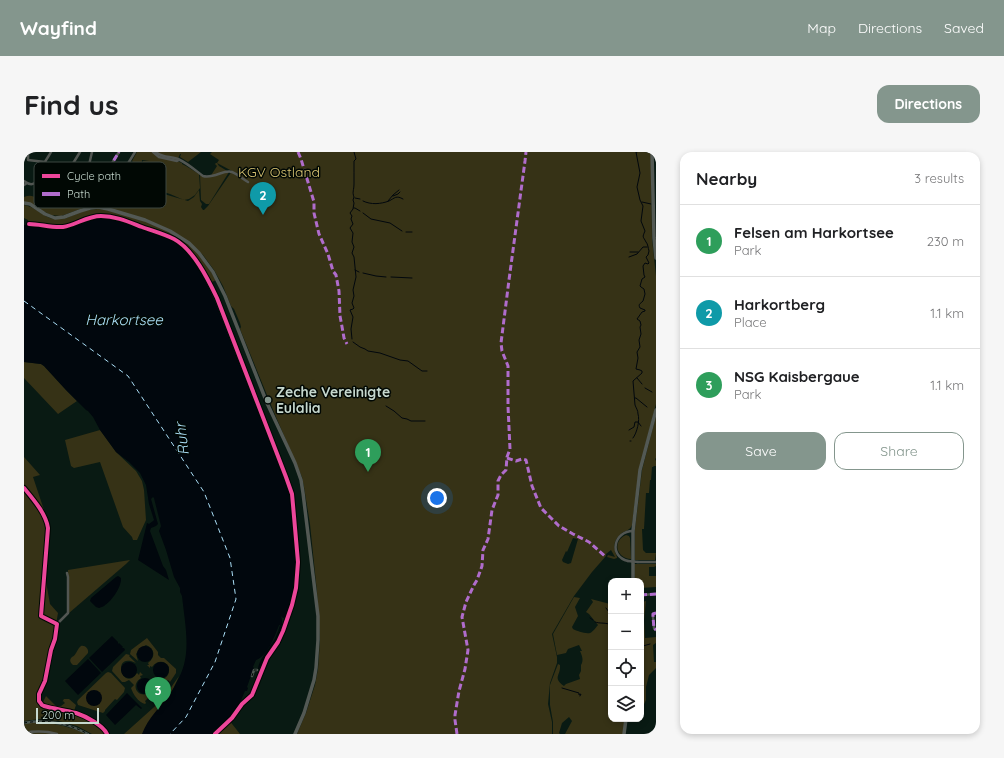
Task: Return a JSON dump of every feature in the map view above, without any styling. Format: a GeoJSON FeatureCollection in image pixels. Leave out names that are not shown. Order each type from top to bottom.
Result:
{"type":"FeatureCollection","features":[{"type":"Feature","properties":{"kind":"main road"},"geometry":{"type":"LineString","coordinates":[[652,152],[654,238],[656,258]]}},
{"type":"Feature","properties":{"kind":"main road"},"geometry":{"type":"LineString","coordinates":[[24,203],[34,207]]}},
{"type":"Feature","properties":{"kind":"main road"},"geometry":{"type":"LineString","coordinates":[[36,208],[55,218],[64,217],[84,209],[91,208]]}},
{"type":"Feature","properties":{"kind":"main road"},"geometry":{"type":"LineString","coordinates":[[103,208],[145,220],[170,231],[199,252],[209,265],[225,296],[267,403],[295,463],[301,480],[304,498],[318,612],[316,668],[314,680],[309,699],[295,734]]}},
{"type":"Feature","properties":{"kind":"main road"},"geometry":{"type":"LineString","coordinates":[[633,578],[633,534],[640,470],[656,410]]}},
{"type":"Feature","properties":{"kind":"main road"},"geometry":{"type":"LineString","coordinates":[[624,734],[626,722]]}},
{"type":"Feature","properties":{"kind":"street"},"geometry":{"type":"LineString","coordinates":[[28,152],[28,160],[45,162],[51,152]]}},
{"type":"Feature","properties":{"kind":"street"},"geometry":{"type":"LineString","coordinates":[[74,162],[80,152]]}},
{"type":"Feature","properties":{"kind":"street"},"geometry":{"type":"LineString","coordinates":[[90,162],[92,152]]}},
{"type":"Feature","properties":{"kind":"street"},"geometry":{"type":"LineString","coordinates":[[113,162],[119,152]]}},
{"type":"Feature","properties":{"kind":"street"},"geometry":{"type":"LineString","coordinates":[[129,162],[135,152]]}},
{"type":"Feature","properties":{"kind":"street"},"geometry":{"type":"LineString","coordinates":[[153,152],[160,157],[177,161],[179,160]]}},
{"type":"Feature","properties":{"kind":"street"},"geometry":{"type":"LineString","coordinates":[[156,152],[159,155],[179,160],[203,176],[207,177],[231,172],[248,182]]}},
{"type":"Feature","properties":{"kind":"street"},"geometry":{"type":"LineString","coordinates":[[24,181],[31,184],[34,183]]}},
{"type":"Feature","properties":{"kind":"street"},"geometry":{"type":"LineString","coordinates":[[633,534],[628,532],[619,537],[616,545],[616,550],[619,556],[628,561],[656,562]]}},
{"type":"Feature","properties":{"kind":"street"},"geometry":{"type":"LineString","coordinates":[[67,573],[68,613],[57,624],[45,681],[39,694],[39,701],[44,706],[75,713],[104,728],[107,734]]}},
{"type":"Feature","properties":{"kind":"street"},"geometry":{"type":"LineString","coordinates":[[644,595],[656,594]]}},
{"type":"Feature","properties":{"kind":"street"},"geometry":{"type":"LineString","coordinates":[[656,613],[653,614],[652,617],[654,628],[656,630]]}},
{"type":"Feature","properties":{"kind":"street"},"geometry":{"type":"LineString","coordinates":[[24,733],[50,732],[57,734]]}},
{"type":"Feature","properties":{"kind":"green space","name":"KGV Ostland"},"geometry":{"type":"Polygon","coordinates":[[[137,152],[201,152],[188,162],[180,157],[180,154],[177,161],[199,174],[200,188],[195,195],[184,200],[188,201],[194,197],[199,190],[200,201],[202,204],[201,207],[204,210],[232,171],[217,163],[219,160],[210,154],[212,152],[651,152],[652,239],[656,276],[656,404],[639,470],[632,525],[615,541],[614,547],[617,558],[614,559],[607,557],[608,555],[615,557],[611,550],[606,554],[606,556],[574,596],[552,634],[557,663],[550,683],[548,704],[552,722],[552,734],[297,734],[306,713],[315,685],[320,641],[310,524],[302,477],[240,329],[240,323],[234,309],[231,306],[223,286],[214,270],[203,255],[189,242],[144,219],[97,208],[166,208],[166,195],[183,199],[166,193],[166,162],[143,162],[149,161],[142,160],[142,162],[132,161],[137,152]],[[573,538],[562,560],[568,564],[571,563],[578,539],[573,538]]]}},
{"type":"Feature","properties":{"kind":"green space"},"geometry":{"type":"Polygon","coordinates":[[[216,163],[229,172],[209,204],[206,204],[201,200],[200,175],[210,177],[217,166],[215,164],[216,163]]]}},
{"type":"Feature","properties":{"kind":"green space"},"geometry":{"type":"Polygon","coordinates":[[[24,197],[34,197],[34,207],[24,202],[24,197]]]}},
{"type":"Feature","properties":{"kind":"green space"},"geometry":{"type":"Polygon","coordinates":[[[24,205],[52,218],[64,219],[83,211],[102,209],[117,212],[152,224],[169,231],[191,246],[205,262],[216,280],[210,283],[188,250],[179,241],[171,237],[121,218],[106,216],[98,216],[60,226],[29,223],[28,220],[24,218],[24,205]]]}},
{"type":"Feature","properties":{"kind":"green space"},"geometry":{"type":"Polygon","coordinates":[[[36,208],[83,208],[61,216],[51,215],[36,208]]]}},
{"type":"Feature","properties":{"kind":"green space"},"geometry":{"type":"Polygon","coordinates":[[[24,362],[41,364],[44,366],[77,401],[58,414],[24,378],[24,362]]]}},
{"type":"Feature","properties":{"kind":"green space"},"geometry":{"type":"Polygon","coordinates":[[[656,416],[656,466],[652,467],[649,493],[646,493],[644,529],[642,529],[643,550],[646,553],[656,553],[655,560],[635,560],[635,529],[642,470],[656,416]]]}},
{"type":"Feature","properties":{"kind":"green space"},"geometry":{"type":"Polygon","coordinates":[[[100,430],[116,452],[136,471],[142,481],[146,520],[137,540],[133,540],[123,527],[100,462],[74,468],[71,466],[65,440],[100,430]]]}},
{"type":"Feature","properties":{"kind":"green space"},"geometry":{"type":"Polygon","coordinates":[[[24,457],[40,475],[33,477],[50,531],[45,576],[50,604],[58,613],[45,680],[39,694],[41,705],[78,715],[92,721],[106,734],[92,734],[77,726],[59,721],[40,719],[24,721],[24,457]]]}},
{"type":"Feature","properties":{"kind":"green space"},"geometry":{"type":"Polygon","coordinates":[[[626,535],[630,538],[631,559],[622,556],[619,553],[617,545],[626,535]]]}},
{"type":"Feature","properties":{"kind":"green space"},"geometry":{"type":"Polygon","coordinates":[[[130,560],[126,564],[69,613],[68,570],[130,560]]]}},
{"type":"Feature","properties":{"kind":"green space"},"geometry":{"type":"Polygon","coordinates":[[[634,564],[656,564],[654,567],[649,567],[649,576],[656,576],[656,587],[644,588],[644,578],[635,578],[634,564]]]}},
{"type":"Feature","properties":{"kind":"green space"},"geometry":{"type":"Polygon","coordinates":[[[574,597],[580,598],[575,607],[578,616],[572,627],[573,629],[583,633],[593,631],[598,625],[586,612],[593,602],[591,599],[608,603],[608,722],[625,722],[623,734],[565,734],[572,721],[569,717],[562,723],[560,734],[553,734],[553,722],[550,705],[550,685],[558,664],[560,665],[560,669],[558,680],[564,686],[580,679],[579,675],[583,660],[580,651],[582,651],[579,645],[568,649],[566,653],[557,655],[553,634],[574,597]]]}},
{"type":"Feature","properties":{"kind":"green space"},"geometry":{"type":"Polygon","coordinates":[[[646,601],[644,620],[644,602],[646,601]]]}},
{"type":"Feature","properties":{"kind":"green space"},"geometry":{"type":"Polygon","coordinates":[[[644,620],[645,638],[656,637],[656,643],[653,645],[654,662],[656,662],[656,668],[649,675],[646,687],[646,700],[644,704],[644,620]]]}},
{"type":"Feature","properties":{"kind":"green space"},"geometry":{"type":"Polygon","coordinates":[[[147,638],[158,652],[158,655],[161,658],[164,658],[176,669],[176,673],[170,682],[168,680],[162,685],[154,677],[163,679],[167,676],[169,667],[165,663],[156,663],[152,667],[150,666],[150,668],[147,665],[149,665],[148,663],[151,661],[153,655],[153,650],[149,646],[146,645],[140,648],[136,654],[138,661],[130,654],[131,650],[147,638]]]}},
{"type":"Feature","properties":{"kind":"green space"},"geometry":{"type":"Polygon","coordinates":[[[81,646],[84,646],[88,650],[88,653],[77,665],[73,665],[70,659],[75,655],[81,646]]]}},
{"type":"Feature","properties":{"kind":"green space"},"geometry":{"type":"Polygon","coordinates":[[[126,654],[130,655],[129,656],[136,663],[128,661],[123,662],[121,666],[124,676],[127,679],[132,678],[137,673],[139,675],[140,672],[143,675],[140,676],[141,678],[137,681],[137,691],[143,694],[151,692],[153,686],[151,679],[158,687],[158,689],[145,701],[145,704],[140,702],[134,695],[131,688],[134,685],[129,680],[122,682],[112,671],[113,667],[126,654]]]}},
{"type":"Feature","properties":{"kind":"green space"},"geometry":{"type":"Polygon","coordinates":[[[108,672],[111,673],[125,688],[124,692],[117,700],[115,699],[103,713],[78,705],[78,700],[108,672]]]}},
{"type":"Feature","properties":{"kind":"green space"},"geometry":{"type":"Polygon","coordinates":[[[179,676],[153,734],[124,734],[163,699],[179,676]]]}},
{"type":"Feature","properties":{"kind":"green space"},"geometry":{"type":"Polygon","coordinates":[[[46,696],[56,706],[61,706],[65,703],[63,701],[62,702],[64,699],[69,699],[76,705],[74,711],[47,707],[42,704],[46,696]]]}},
{"type":"Feature","properties":{"kind":"green space"},"geometry":{"type":"Polygon","coordinates":[[[229,720],[240,734],[215,734],[229,720]]]}},
{"type":"Feature","properties":{"kind":"green space"},"geometry":{"type":"Polygon","coordinates":[[[37,722],[63,726],[86,734],[24,734],[24,724],[37,722]]]}},
{"type":"Feature","properties":{"kind":"water","name":"Harkortsee"},"geometry":{"type":"Polygon","coordinates":[[[100,216],[126,221],[175,242],[195,263],[218,309],[289,492],[292,506],[296,562],[293,590],[286,617],[283,618],[281,616],[282,622],[279,636],[259,669],[260,663],[275,639],[280,625],[267,651],[256,660],[247,691],[245,691],[239,705],[230,717],[213,734],[142,734],[151,718],[170,694],[177,682],[183,669],[186,652],[186,628],[182,596],[180,588],[174,577],[159,531],[161,526],[154,498],[153,497],[151,499],[158,524],[151,528],[150,531],[169,580],[138,560],[147,523],[149,524],[154,520],[149,504],[146,485],[140,473],[116,452],[88,411],[44,366],[41,364],[24,362],[24,225],[62,227],[100,216]]]}},
{"type":"Feature","properties":{"kind":"water"},"geometry":{"type":"Polygon","coordinates":[[[118,576],[121,578],[121,581],[113,597],[104,606],[99,608],[96,607],[90,601],[91,598],[118,576]]]}},
{"type":"Feature","properties":{"kind":"water"},"geometry":{"type":"Polygon","coordinates":[[[112,636],[125,650],[102,672],[89,658],[112,636]]]}},
{"type":"Feature","properties":{"kind":"water"},"geometry":{"type":"Polygon","coordinates":[[[145,646],[151,648],[153,654],[151,660],[145,662],[139,660],[137,654],[139,648],[145,646]]]}},
{"type":"Feature","properties":{"kind":"water"},"geometry":{"type":"Polygon","coordinates":[[[88,659],[101,673],[78,695],[65,681],[88,659]]]}},
{"type":"Feature","properties":{"kind":"water"},"geometry":{"type":"Polygon","coordinates":[[[126,662],[132,662],[137,667],[135,676],[132,678],[126,678],[121,673],[121,667],[126,662]]]}},
{"type":"Feature","properties":{"kind":"water"},"geometry":{"type":"Polygon","coordinates":[[[158,662],[164,662],[169,667],[167,676],[164,678],[158,678],[153,673],[153,667],[158,662]]]}},
{"type":"Feature","properties":{"kind":"water"},"geometry":{"type":"Polygon","coordinates":[[[145,678],[151,680],[153,686],[151,692],[145,694],[139,692],[137,686],[139,680],[145,678]]]}},
{"type":"Feature","properties":{"kind":"water"},"geometry":{"type":"Polygon","coordinates":[[[94,690],[100,692],[102,698],[100,704],[94,706],[88,704],[86,698],[88,692],[94,690]]]}},
{"type":"Feature","properties":{"kind":"water"},"geometry":{"type":"Polygon","coordinates":[[[127,693],[142,708],[141,709],[136,705],[115,725],[106,715],[127,693]]]}},
{"type":"Feature","properties":{"kind":"waterway"},"geometry":{"type":"LineString","coordinates":[[352,339],[351,329],[353,317],[350,310],[354,308],[352,303],[356,277],[354,257],[352,253],[354,247],[352,242],[353,233],[350,228],[353,224],[350,213],[353,209],[354,203],[354,161],[356,159],[354,152]]}},
{"type":"Feature","properties":{"kind":"waterway"},"geometry":{"type":"LineString","coordinates":[[633,438],[637,430],[639,420],[638,411],[635,405],[633,381],[642,373],[642,371],[636,369],[638,358],[637,352],[640,347],[639,340],[641,334],[640,321],[637,319],[642,312],[645,311],[639,306],[643,301],[645,294],[644,289],[640,286],[642,279],[645,277],[643,266],[645,263],[649,263],[646,257],[649,251],[643,237],[645,231],[641,221],[643,206],[637,187],[640,173],[637,152]]}},
{"type":"Feature","properties":{"kind":"waterway"},"geometry":{"type":"LineString","coordinates":[[388,201],[399,190]]}},
{"type":"Feature","properties":{"kind":"waterway"},"geometry":{"type":"LineString","coordinates":[[393,196],[400,192]]}},
{"type":"Feature","properties":{"kind":"waterway"},"geometry":{"type":"LineString","coordinates":[[363,201],[376,204],[386,202],[397,197],[403,199]]}},
{"type":"Feature","properties":{"kind":"waterway"},"geometry":{"type":"LineString","coordinates":[[355,198],[360,199]]}},
{"type":"Feature","properties":{"kind":"waterway"},"geometry":{"type":"LineString","coordinates":[[642,202],[651,204]]}},
{"type":"Feature","properties":{"kind":"waterway"},"geometry":{"type":"LineString","coordinates":[[354,208],[360,211]]}},
{"type":"Feature","properties":{"kind":"waterway"},"geometry":{"type":"LineString","coordinates":[[363,213],[371,219],[390,223],[402,231]]}},
{"type":"Feature","properties":{"kind":"waterway"},"geometry":{"type":"LineString","coordinates":[[406,232],[412,232]]}},
{"type":"Feature","properties":{"kind":"waterway"},"geometry":{"type":"LineString","coordinates":[[629,257],[637,254],[643,247],[647,247]]}},
{"type":"Feature","properties":{"kind":"waterway"},"geometry":{"type":"LineString","coordinates":[[630,252],[638,252]]}},
{"type":"Feature","properties":{"kind":"waterway"},"geometry":{"type":"LineString","coordinates":[[355,270],[359,272]]}},
{"type":"Feature","properties":{"kind":"waterway"},"geometry":{"type":"LineString","coordinates":[[363,273],[386,277]]}},
{"type":"Feature","properties":{"kind":"waterway"},"geometry":{"type":"LineString","coordinates":[[391,277],[412,278]]}},
{"type":"Feature","properties":{"kind":"waterway"},"geometry":{"type":"LineString","coordinates":[[353,342],[368,351],[408,361],[422,371],[427,371]]}},
{"type":"Feature","properties":{"kind":"waterway"},"geometry":{"type":"LineString","coordinates":[[637,378],[642,384]]}},
{"type":"Feature","properties":{"kind":"waterway"},"geometry":{"type":"LineString","coordinates":[[645,388],[652,392]]}},
{"type":"Feature","properties":{"kind":"waterway"},"geometry":{"type":"LineString","coordinates":[[635,398],[647,407]]}},
{"type":"Feature","properties":{"kind":"waterway"},"geometry":{"type":"LineString","coordinates":[[386,406],[402,418],[411,421],[425,421]]}},
{"type":"Feature","properties":{"kind":"waterway"},"geometry":{"type":"LineString","coordinates":[[629,430],[634,427],[635,422],[638,422],[641,426]]}},
{"type":"Feature","properties":{"kind":"waterway"},"geometry":{"type":"LineString","coordinates":[[606,608],[610,614]]}},
{"type":"Feature","properties":{"kind":"waterway"},"geometry":{"type":"LineString","coordinates":[[595,622],[608,624]]}},
{"type":"Feature","properties":{"kind":"waterway"},"geometry":{"type":"LineString","coordinates":[[644,646],[650,644]]}},
{"type":"Feature","properties":{"kind":"waterway"},"geometry":{"type":"LineString","coordinates":[[562,688],[579,693],[579,695],[581,694],[580,696]]}},
{"type":"Feature","properties":{"kind":"ferry route"},"geometry":{"type":"LineString","coordinates":[[24,301],[128,376],[204,492],[230,558],[236,599],[215,662],[186,717],[170,734]]}},
{"type":"Feature","properties":{"kind":"railway"},"geometry":{"type":"LineString","coordinates":[[252,676],[254,670],[257,670]]}},
{"type":"Feature","properties":{"kind":"railway"},"geometry":{"type":"LineString","coordinates":[[24,723],[41,721],[57,723],[73,727],[88,734]]}},
{"type":"Feature","properties":{"kind":"marked path"},"geometry":{"type":"LineString","coordinates":[[113,162],[119,152]]}},
{"type":"Feature","properties":{"kind":"marked path"},"geometry":{"type":"LineString","coordinates":[[298,152],[314,202],[314,213],[319,234],[328,254],[333,271],[336,275],[339,291],[340,316],[344,338],[347,344]]}},
{"type":"Feature","properties":{"kind":"marked path"},"geometry":{"type":"LineString","coordinates":[[457,734],[455,715],[468,650],[462,617],[466,602],[482,566],[483,550],[488,539],[492,510],[498,495],[498,481],[506,470],[507,457],[510,449],[508,366],[502,351],[501,343],[526,152]]}},
{"type":"Feature","properties":{"kind":"marked path"},"geometry":{"type":"LineString","coordinates":[[507,458],[516,461],[522,459],[526,460],[532,486],[541,508],[559,526],[589,542],[606,557]]}},
{"type":"Feature","properties":{"kind":"marked path"},"geometry":{"type":"LineString","coordinates":[[644,595],[656,594]]}},
{"type":"Feature","properties":{"kind":"marked path"},"geometry":{"type":"LineString","coordinates":[[656,613],[653,614],[654,628],[656,630]]}},
{"type":"Feature","properties":{"kind":"cycle path"},"geometry":{"type":"LineString","coordinates":[[29,224],[63,227],[96,216],[112,217],[170,237],[181,244],[194,257],[217,298],[286,477],[292,494],[298,562],[296,588],[292,605],[283,631],[278,642],[267,658],[252,695],[242,704],[232,718],[215,734]]}},
{"type":"Feature","properties":{"kind":"cycle path"},"geometry":{"type":"LineString","coordinates":[[24,488],[39,507],[47,523],[48,528],[41,616],[57,624],[45,681],[39,694],[39,701],[44,706],[84,716],[102,727],[107,734]]}},
{"type":"Feature","properties":{"kind":"place","name":"Harkortberg"},"geometry":{"type":"Point","coordinates":[263,215]}},
{"type":"Feature","properties":{"kind":"place","name":"Zeche Vereinigte Eulalia"},"geometry":{"type":"Point","coordinates":[268,400]}},
{"type":"Feature","properties":{"kind":"place","name":"Felsen am Harkortsee"},"geometry":{"type":"Point","coordinates":[368,472]}},
{"type":"Feature","properties":{"kind":"place","name":"NSG Kaisbergaue"},"geometry":{"type":"Point","coordinates":[158,710]}},
{"type":"Feature","properties":{"kind":"water label","name":"Ruhr"},"geometry":{"type":"Point","coordinates":[182,439]}}]}
